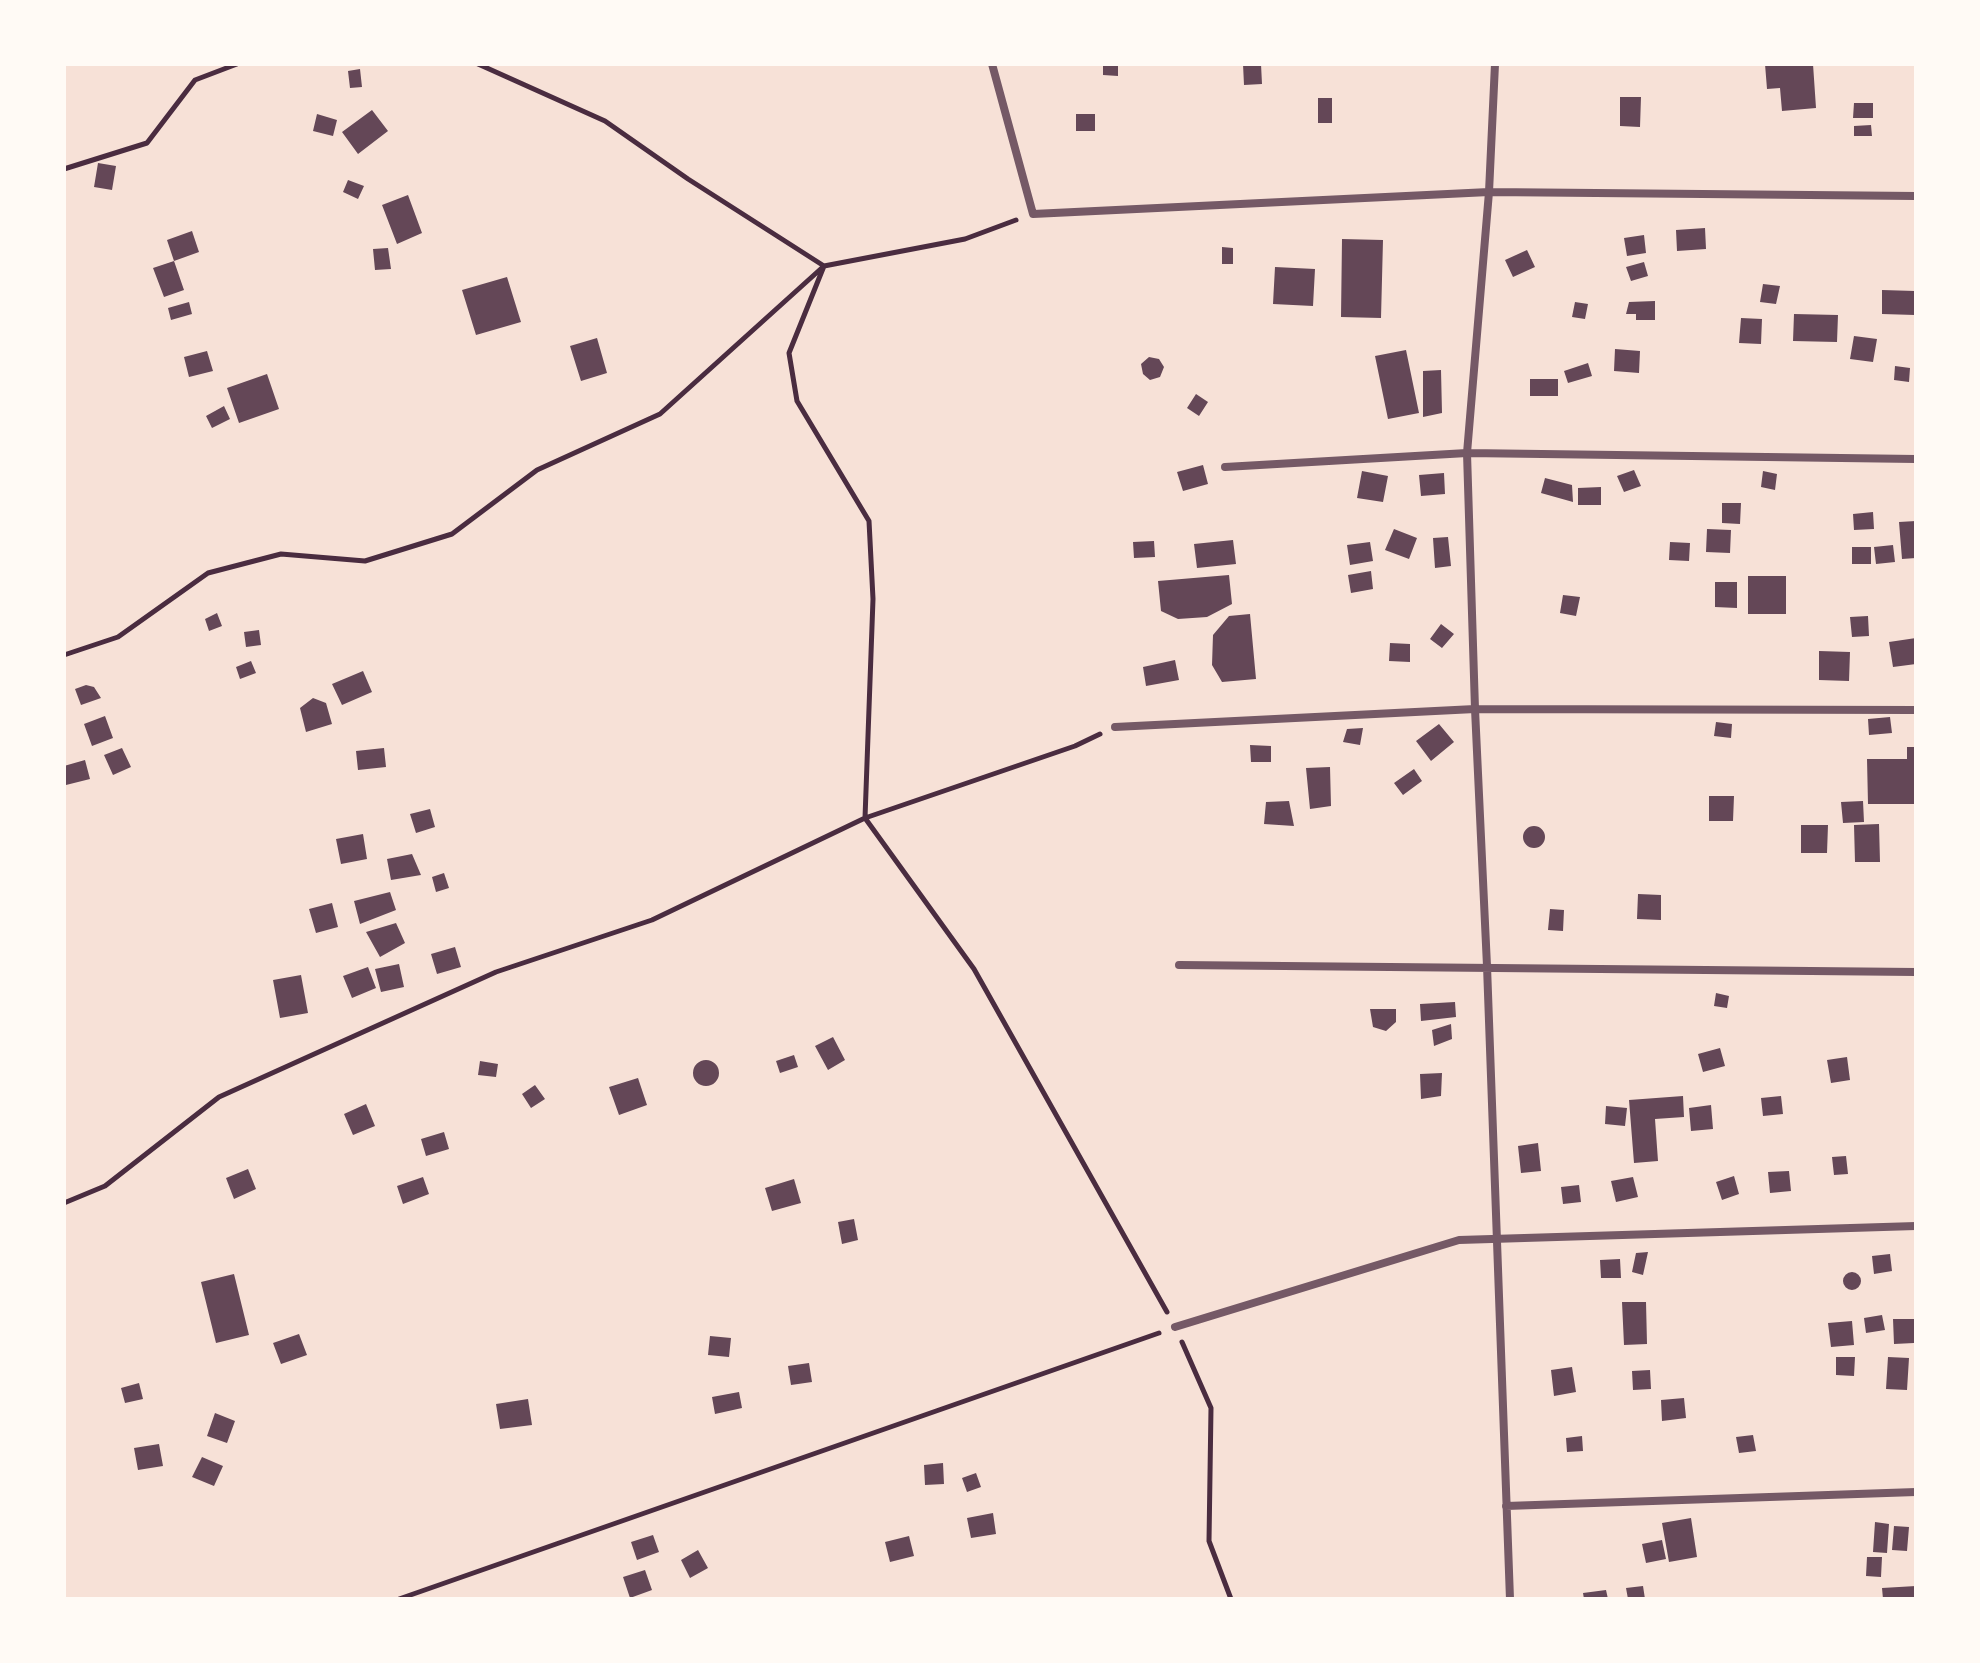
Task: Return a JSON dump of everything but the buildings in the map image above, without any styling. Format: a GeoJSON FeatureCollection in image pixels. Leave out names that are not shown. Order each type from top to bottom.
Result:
{"type":"FeatureCollection","features":[{"type":"Feature","properties":{"kind":"street"},"geometry":{"type":"LineString","coordinates":[[992,64],[1033,214],[1489,192],[1916,196]]}},
{"type":"Feature","properties":{"kind":"street"},"geometry":{"type":"LineString","coordinates":[[1495,64],[1489,192],[1467,453],[1510,1599]]}},
{"type":"Feature","properties":{"kind":"street"},"geometry":{"type":"LineString","coordinates":[[1225,467],[1467,453],[1916,459]]}},
{"type":"Feature","properties":{"kind":"street"},"geometry":{"type":"LineString","coordinates":[[1115,727],[1475,709],[1916,710]]}},
{"type":"Feature","properties":{"kind":"street"},"geometry":{"type":"LineString","coordinates":[[1179,965],[1916,972]]}},
{"type":"Feature","properties":{"kind":"street"},"geometry":{"type":"LineString","coordinates":[[1175,1327],[1459,1240],[1916,1226]]}},
{"type":"Feature","properties":{"kind":"street"},"geometry":{"type":"LineString","coordinates":[[1506,1506],[1916,1492]]}},
{"type":"Feature","properties":{"kind":"path"},"geometry":{"type":"LineString","coordinates":[[64,169],[147,143],[195,80],[237,64]]}},
{"type":"Feature","properties":{"kind":"path"},"geometry":{"type":"LineString","coordinates":[[478,64],[605,121],[688,179],[824,266]]}},
{"type":"Feature","properties":{"kind":"path"},"geometry":{"type":"LineString","coordinates":[[64,655],[118,637],[208,573],[281,554],[365,561],[452,534],[537,470],[660,414],[824,266],[965,239],[1033,214]]}},
{"type":"Feature","properties":{"kind":"path"},"geometry":{"type":"LineString","coordinates":[[824,266],[789,353],[797,401],[869,521],[873,599],[865,818],[974,969],[1175,1327],[1211,1408],[1209,1541],[1231,1599]]}},
{"type":"Feature","properties":{"kind":"path"},"geometry":{"type":"LineString","coordinates":[[64,1203],[105,1186],[219,1097],[496,972],[652,920],[865,818],[1075,746],[1115,727]]}},
{"type":"Feature","properties":{"kind":"path"},"geometry":{"type":"LineString","coordinates":[[399,1599],[1175,1327]]}}]}
